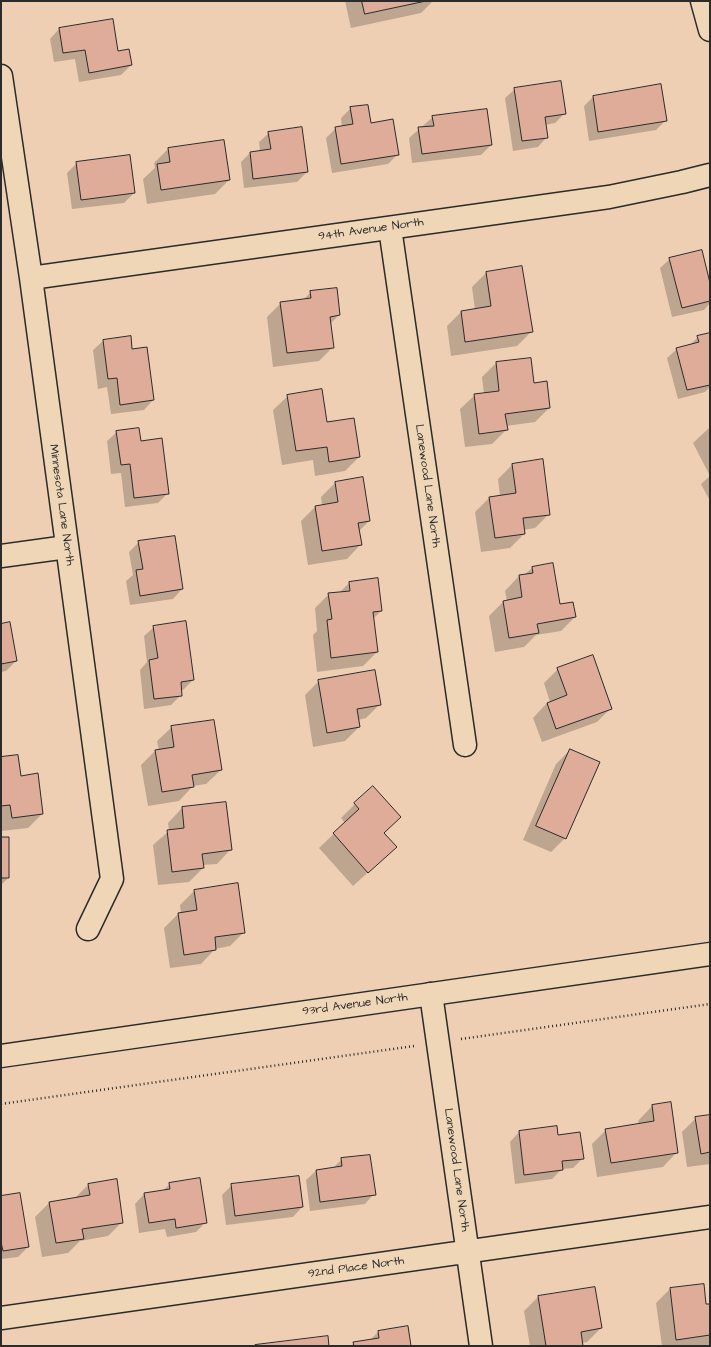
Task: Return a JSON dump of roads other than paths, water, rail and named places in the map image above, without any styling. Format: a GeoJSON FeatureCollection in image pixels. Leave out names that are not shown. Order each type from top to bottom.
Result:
{"type":"FeatureCollection","features":[{"type":"Feature","properties":{"kind":"street"},"geometry":{"type":"LineString","coordinates":[[702,1],[710,30]]}},
{"type":"Feature","properties":{"kind":"street","name":"Minnesota Lane North"},"geometry":{"type":"LineString","coordinates":[[1,76],[31,278],[112,879],[88,929]]}},
{"type":"Feature","properties":{"kind":"street","name":"94th Avenue North"},"geometry":{"type":"LineString","coordinates":[[31,278],[609,197],[710,175]]}},
{"type":"Feature","properties":{"kind":"street","name":"Lanewood Lane North"},"geometry":{"type":"LineString","coordinates":[[390,228],[465,745]]}},
{"type":"Feature","properties":{"kind":"street"},"geometry":{"type":"LineString","coordinates":[[1,556],[67,547]]}},
{"type":"Feature","properties":{"kind":"street","name":"93rd Avenue North"},"geometry":{"type":"LineString","coordinates":[[1,1056],[710,954]]}},
{"type":"Feature","properties":{"kind":"street","name":"Lanewood Lane North"},"geometry":{"type":"LineString","coordinates":[[431,994],[481,1346]]}},
{"type":"Feature","properties":{"kind":"street","name":"92nd Place North"},"geometry":{"type":"LineString","coordinates":[[1,1318],[710,1217]]}}]}
